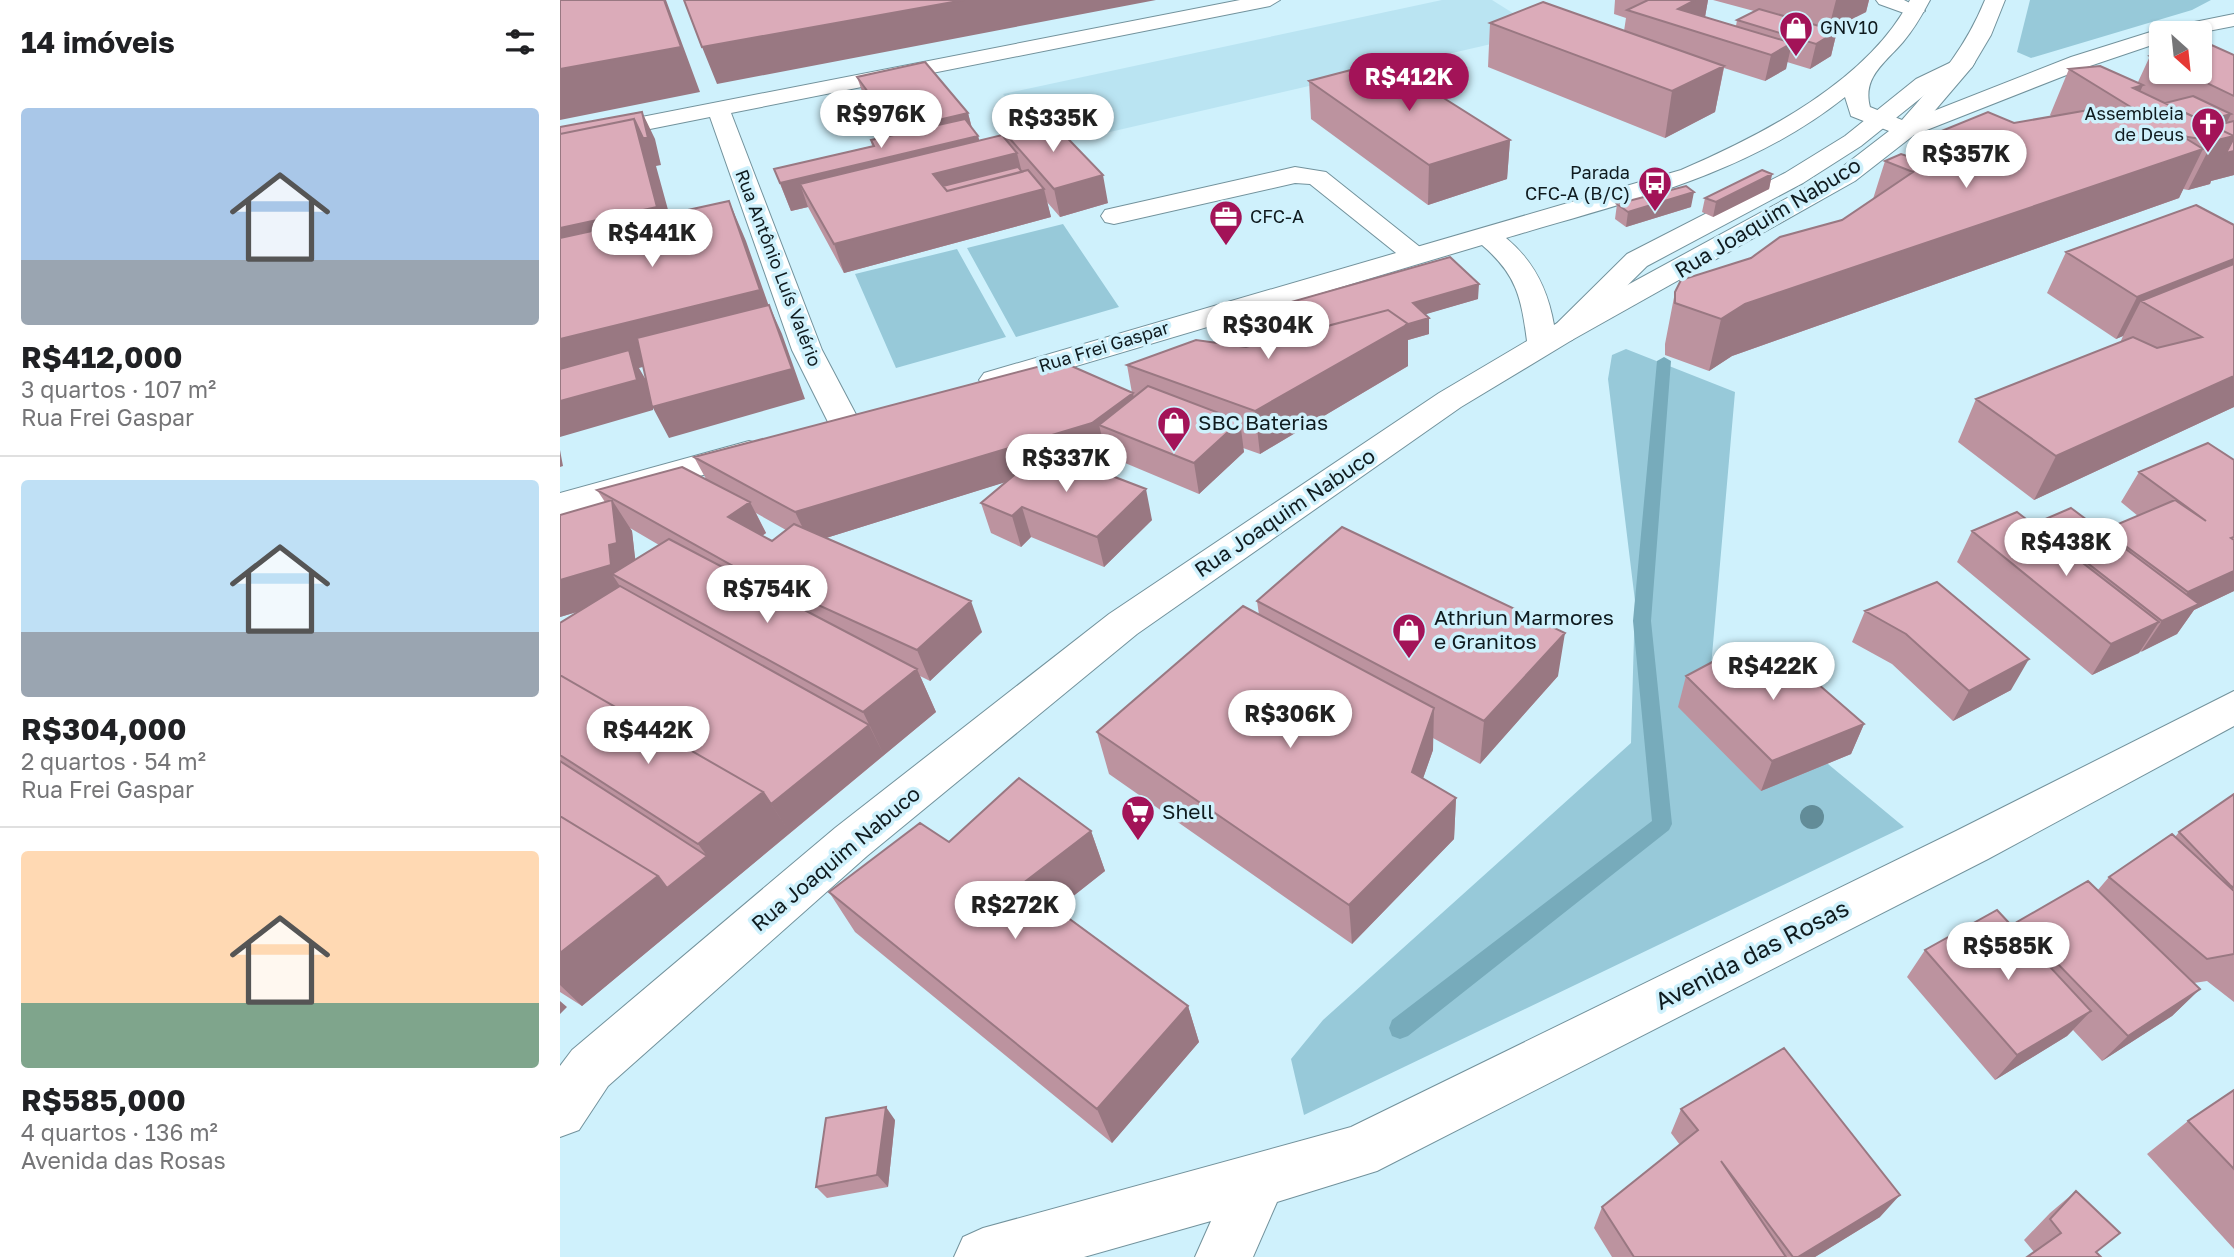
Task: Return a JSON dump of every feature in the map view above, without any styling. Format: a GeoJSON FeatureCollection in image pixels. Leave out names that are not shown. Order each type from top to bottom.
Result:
{"type":"FeatureCollection","features":[{"type":"Feature","properties":{"kind":"main road"},"geometry":{"type":"LineString","coordinates":[[560,140],[1269,0]]}},
{"type":"Feature","properties":{"kind":"main road"},"geometry":{"type":"LineString","coordinates":[[1886,0],[1917,5],[1902,33],[1865,67],[1855,93],[1856,105],[1859,111],[1906,130],[2079,62],[2149,39]]}},
{"type":"Feature","properties":{"kind":"main road","name":"Rua Joaquim Nabuco"},"geometry":{"type":"LineString","coordinates":[[560,1111],[575,1079],[851,842],[1123,624],[1450,400],[1846,176],[1906,130],[1964,62],[1981,35],[1995,0]]}},
{"type":"Feature","properties":{"kind":"main road"},"geometry":{"type":"LineString","coordinates":[[2212,24],[2234,20]]}},
{"type":"Feature","properties":{"kind":"main road"},"geometry":{"type":"LineString","coordinates":[[1488,235],[1517,261],[1552,340],[1637,260],[1794,178],[1853,141],[1924,84],[1964,62]]}},
{"type":"Feature","properties":{"kind":"main road","name":"Rua Frei Gaspar"},"geometry":{"type":"LineString","coordinates":[[964,389],[1690,175],[1744,152],[1791,127],[1842,89],[1865,67]]}},
{"type":"Feature","properties":{"kind":"main road","name":"Rua Antônio Luís Valério"},"geometry":{"type":"LineString","coordinates":[[718,108],[807,350],[845,424]]}},
{"type":"Feature","properties":{"kind":"main road"},"geometry":{"type":"LineString","coordinates":[[1114,216],[1295,175],[1317,177],[1416,255]]}},
{"type":"Feature","properties":{"kind":"main road"},"geometry":{"type":"LineString","coordinates":[[560,505],[780,442]]}},
{"type":"Feature","properties":{"kind":"main road","name":"Avenida das Rosas"},"geometry":{"type":"LineString","coordinates":[[983,1257],[1358,1152],[1972,845],[2234,707]]}},
{"type":"Feature","properties":{"kind":"main road"},"geometry":{"type":"LineString","coordinates":[[1224,1257],[1259,1179]]}},
{"type":"Feature","properties":{"kind":"shaded area"},"geometry":{"type":"Polygon","coordinates":[[[1442,0],[1492,0],[1543,32],[1045,147],[1003,94],[1442,0]]]}},
{"type":"Feature","properties":{"kind":"shaded area"},"geometry":{"type":"Polygon","coordinates":[[[2030,0],[2211,0],[2192,10],[2031,58],[2017,52],[2030,0]]]}},
{"type":"Feature","properties":{"kind":"shaded area"},"geometry":{"type":"Polygon","coordinates":[[[1063,224],[1119,307],[1016,337],[967,248],[1063,224]]]}},
{"type":"Feature","properties":{"kind":"shaded area"},"geometry":{"type":"Polygon","coordinates":[[[957,249],[1006,337],[896,368],[855,274],[957,249]]]}},
{"type":"Feature","properties":{"kind":"shaded area"},"geometry":{"type":"Polygon","coordinates":[[[1626,349],[1735,392],[1711,667],[1904,827],[1304,1115],[1291,1059],[1323,1020],[1631,743],[1635,601],[1608,379],[1612,355],[1626,349]]]}},
{"type":"Feature","properties":{"kind":"building"},"geometry":{"type":"Polygon","coordinates":[[[560,0],[664,0],[681,47],[560,69],[560,0]]]}},
{"type":"Feature","properties":{"kind":"building"},"geometry":{"type":"Polygon","coordinates":[[[684,0],[964,0],[702,47],[684,0]]]}},
{"type":"Feature","properties":{"kind":"building"},"geometry":{"type":"Polygon","coordinates":[[[1648,0],[1695,0],[1678,9],[1792,43],[1771,55],[1627,10],[1648,0]]]}},
{"type":"Feature","properties":{"kind":"building"},"geometry":{"type":"Polygon","coordinates":[[[1543,2],[1724,66],[1672,91],[1490,23],[1543,2]]]}},
{"type":"Feature","properties":{"kind":"building"},"geometry":{"type":"Polygon","coordinates":[[[1759,9],[1837,31],[1816,44],[1737,20],[1759,9]]]}},
{"type":"Feature","properties":{"kind":"building"},"geometry":{"type":"Polygon","coordinates":[[[2212,45],[2234,55],[2234,96],[2209,84],[2212,84],[2212,45]]]}},
{"type":"Feature","properties":{"kind":"building"},"geometry":{"type":"Polygon","coordinates":[[[1385,61],[1510,140],[1429,165],[1309,81],[1385,61]]]}},
{"type":"Feature","properties":{"kind":"building"},"geometry":{"type":"Polygon","coordinates":[[[925,62],[968,113],[896,130],[857,77],[925,62]]]}},
{"type":"Feature","properties":{"kind":"building"},"geometry":{"type":"Polygon","coordinates":[[[2100,66],[2143,85],[2133,88],[2234,136],[2213,141],[2182,136],[2203,149],[1745,304],[1721,319],[1675,303],[1675,292],[1681,280],[1751,258],[1780,237],[1842,220],[1913,172],[1885,161],[1901,154],[1926,162],[1969,144],[1939,132],[1988,112],[2014,123],[2100,108],[2106,112],[2134,109],[2069,69],[2100,66]]]}},
{"type":"Feature","properties":{"kind":"building"},"geometry":{"type":"Polygon","coordinates":[[[2193,96],[2231,114],[2212,119],[2222,124],[2234,121],[2234,136],[2165,103],[2193,96]]]}},
{"type":"Feature","properties":{"kind":"building"},"geometry":{"type":"Polygon","coordinates":[[[642,112],[648,138],[643,138],[634,119],[560,134],[560,127],[642,112]]]}},
{"type":"Feature","properties":{"kind":"building"},"geometry":{"type":"Polygon","coordinates":[[[634,119],[657,207],[560,228],[560,134],[634,119]]]}},
{"type":"Feature","properties":{"kind":"building"},"geometry":{"type":"Polygon","coordinates":[[[965,119],[978,136],[780,183],[774,169],[874,146],[871,140],[965,119]]]}},
{"type":"Feature","properties":{"kind":"building"},"geometry":{"type":"Polygon","coordinates":[[[1050,120],[1103,175],[1054,189],[1004,132],[1050,120]]]}},
{"type":"Feature","properties":{"kind":"building"},"geometry":{"type":"Polygon","coordinates":[[[1002,135],[1017,153],[933,174],[947,191],[1028,170],[1044,189],[834,244],[800,184],[1002,135]]]}},
{"type":"Feature","properties":{"kind":"building"},"geometry":{"type":"Polygon","coordinates":[[[2234,138],[2234,151],[2226,153],[2234,138]]]}},
{"type":"Feature","properties":{"kind":"building"},"geometry":{"type":"Polygon","coordinates":[[[1018,167],[1022,172],[947,191],[943,186],[1018,167]]]}},
{"type":"Feature","properties":{"kind":"building"},"geometry":{"type":"Polygon","coordinates":[[[1762,170],[1772,174],[1716,202],[1705,198],[1762,170]]]}},
{"type":"Feature","properties":{"kind":"building"},"geometry":{"type":"Polygon","coordinates":[[[1686,186],[1694,192],[1628,212],[1617,204],[1686,186]]]}},
{"type":"Feature","properties":{"kind":"building"},"geometry":{"type":"Polygon","coordinates":[[[729,201],[760,290],[560,339],[560,238],[729,201]]]}},
{"type":"Feature","properties":{"kind":"building"},"geometry":{"type":"Polygon","coordinates":[[[2196,205],[2234,225],[2234,259],[2137,297],[2066,252],[2196,205]]]}},
{"type":"Feature","properties":{"kind":"building"},"geometry":{"type":"Polygon","coordinates":[[[1450,257],[1479,284],[1413,303],[1429,318],[1405,325],[1408,324],[1388,310],[1278,339],[1256,312],[1450,257]]]}},
{"type":"Feature","properties":{"kind":"building"},"geometry":{"type":"Polygon","coordinates":[[[2234,264],[2234,376],[2056,456],[1976,399],[2133,337],[2157,348],[2202,337],[2141,301],[2234,264]]]}},
{"type":"Feature","properties":{"kind":"building"},"geometry":{"type":"Polygon","coordinates":[[[769,305],[792,369],[652,407],[637,338],[769,305]]]}},
{"type":"Feature","properties":{"kind":"building"},"geometry":{"type":"Polygon","coordinates":[[[1388,310],[1408,324],[1255,411],[1127,365],[1196,340],[1246,347],[1388,310]]]}},
{"type":"Feature","properties":{"kind":"building"},"geometry":{"type":"Polygon","coordinates":[[[629,350],[637,380],[560,401],[560,369],[629,350]]]}},
{"type":"Feature","properties":{"kind":"building"},"geometry":{"type":"Polygon","coordinates":[[[1060,361],[1133,393],[1092,423],[795,512],[694,457],[1060,361]]]}},
{"type":"Feature","properties":{"kind":"building"},"geometry":{"type":"Polygon","coordinates":[[[1148,386],[1240,421],[1194,463],[1099,425],[1148,386]]]}},
{"type":"Feature","properties":{"kind":"building"},"geometry":{"type":"Polygon","coordinates":[[[2208,443],[2234,460],[2234,537],[2231,538],[2234,540],[2234,571],[2188,592],[2104,530],[2175,500],[2206,521],[2139,472],[2208,443]]]}},
{"type":"Feature","properties":{"kind":"building"},"geometry":{"type":"Polygon","coordinates":[[[1044,450],[1146,489],[1097,537],[1022,507],[1012,516],[981,503],[1044,450]]]}},
{"type":"Feature","properties":{"kind":"building"},"geometry":{"type":"Polygon","coordinates":[[[682,467],[750,502],[728,517],[772,541],[794,524],[971,601],[917,650],[735,567],[597,490],[682,467]]]}},
{"type":"Feature","properties":{"kind":"building"},"geometry":{"type":"Polygon","coordinates":[[[612,500],[617,543],[609,545],[611,565],[560,580],[560,515],[612,500]]]}},
{"type":"Feature","properties":{"kind":"building"},"geometry":{"type":"Polygon","coordinates":[[[2071,508],[2199,604],[2162,621],[2036,523],[2071,508]]]}},
{"type":"Feature","properties":{"kind":"building"},"geometry":{"type":"Polygon","coordinates":[[[2017,512],[2159,622],[2111,644],[1972,531],[2017,512]]]}},
{"type":"Feature","properties":{"kind":"building"},"geometry":{"type":"Polygon","coordinates":[[[1342,527],[1565,633],[1484,721],[1257,601],[1342,527]]]}},
{"type":"Feature","properties":{"kind":"building"},"geometry":{"type":"Polygon","coordinates":[[[669,539],[917,669],[863,712],[612,574],[669,539]]]}},
{"type":"Feature","properties":{"kind":"building"},"geometry":{"type":"Polygon","coordinates":[[[1937,582],[2029,659],[1969,691],[1906,634],[1865,611],[1937,582]]]}},
{"type":"Feature","properties":{"kind":"building"},"geometry":{"type":"Polygon","coordinates":[[[620,586],[869,725],[771,804],[763,792],[560,675],[560,623],[620,586]]]}},
{"type":"Feature","properties":{"kind":"building"},"geometry":{"type":"Polygon","coordinates":[[[1243,606],[1434,708],[1412,772],[1456,798],[1349,905],[1097,732],[1243,606]]]}},
{"type":"Feature","properties":{"kind":"building"},"geometry":{"type":"Polygon","coordinates":[[[1746,644],[1769,660],[1787,657],[1864,724],[1772,761],[1686,676],[1746,644]]]}},
{"type":"Feature","properties":{"kind":"building"},"geometry":{"type":"Polygon","coordinates":[[[560,675],[763,792],[698,844],[560,755],[560,675]]]}},
{"type":"Feature","properties":{"kind":"building"},"geometry":{"type":"Polygon","coordinates":[[[560,761],[707,856],[667,888],[658,876],[560,816],[560,761]]]}},
{"type":"Feature","properties":{"kind":"building"},"geometry":{"type":"Polygon","coordinates":[[[1019,778],[1091,831],[1022,884],[1188,1006],[1097,1109],[829,892],[920,823],[949,842],[1019,778]]]}},
{"type":"Feature","properties":{"kind":"building"},"geometry":{"type":"Polygon","coordinates":[[[2234,794],[2234,888],[2179,832],[2234,794]]]}},
{"type":"Feature","properties":{"kind":"building"},"geometry":{"type":"Polygon","coordinates":[[[560,816],[658,876],[560,953],[560,816]]]}},
{"type":"Feature","properties":{"kind":"building"},"geometry":{"type":"Polygon","coordinates":[[[2172,834],[2234,891],[2234,954],[2207,959],[2109,877],[2172,834]]]}},
{"type":"Feature","properties":{"kind":"building"},"geometry":{"type":"Polygon","coordinates":[[[2088,881],[2200,989],[2128,1036],[2017,922],[2088,881]]]}},
{"type":"Feature","properties":{"kind":"building"},"geometry":{"type":"Polygon","coordinates":[[[1997,910],[2091,1011],[2017,1055],[1925,950],[1997,910]]]}},
{"type":"Feature","properties":{"kind":"building"},"geometry":{"type":"Polygon","coordinates":[[[1784,1048],[1900,1195],[1798,1257],[1793,1257],[1721,1161],[1786,1257],[1634,1257],[1602,1207],[1698,1130],[1681,1109],[1784,1048]]]}},
{"type":"Feature","properties":{"kind":"building"},"geometry":{"type":"Polygon","coordinates":[[[2234,1090],[2234,1169],[2188,1121],[2234,1090]]]}},
{"type":"Feature","properties":{"kind":"building"},"geometry":{"type":"Polygon","coordinates":[[[886,1107],[877,1175],[816,1187],[826,1118],[886,1107]]]}},
{"type":"Feature","properties":{"kind":"building"},"geometry":{"type":"Polygon","coordinates":[[[2076,1191],[2120,1233],[2096,1252],[2101,1257],[2027,1257],[2061,1233],[2050,1219],[2076,1191]]]}},
{"type":"Feature","properties":{"kind":"waterway"},"geometry":{"type":"LineString","coordinates":[[1400,1028],[1662,824],[1642,621],[1664,361]]}},
{"type":"Feature","properties":{"kind":"place","name":"GNV10"},"geometry":{"type":"Point","coordinates":[1796,58]}},
{"type":"Feature","properties":{"kind":"place","name":"Assembleia de Deus"},"geometry":{"type":"Point","coordinates":[2208,154]}},
{"type":"Feature","properties":{"kind":"place","name":"Parada CFC-A (B/C)"},"geometry":{"type":"Point","coordinates":[1655,213]}},
{"type":"Feature","properties":{"kind":"place","name":"CFC-A"},"geometry":{"type":"Point","coordinates":[1226,247]}},
{"type":"Feature","properties":{"kind":"place","name":"SBC Baterias"},"geometry":{"type":"Point","coordinates":[1174,453]}},
{"type":"Feature","properties":{"kind":"place","name":"Athriun Marmores e Granitos"},"geometry":{"type":"Point","coordinates":[1409,660]}},
{"type":"Feature","properties":{"kind":"place","name":"Shell"},"geometry":{"type":"Point","coordinates":[1138,842]}}]}
